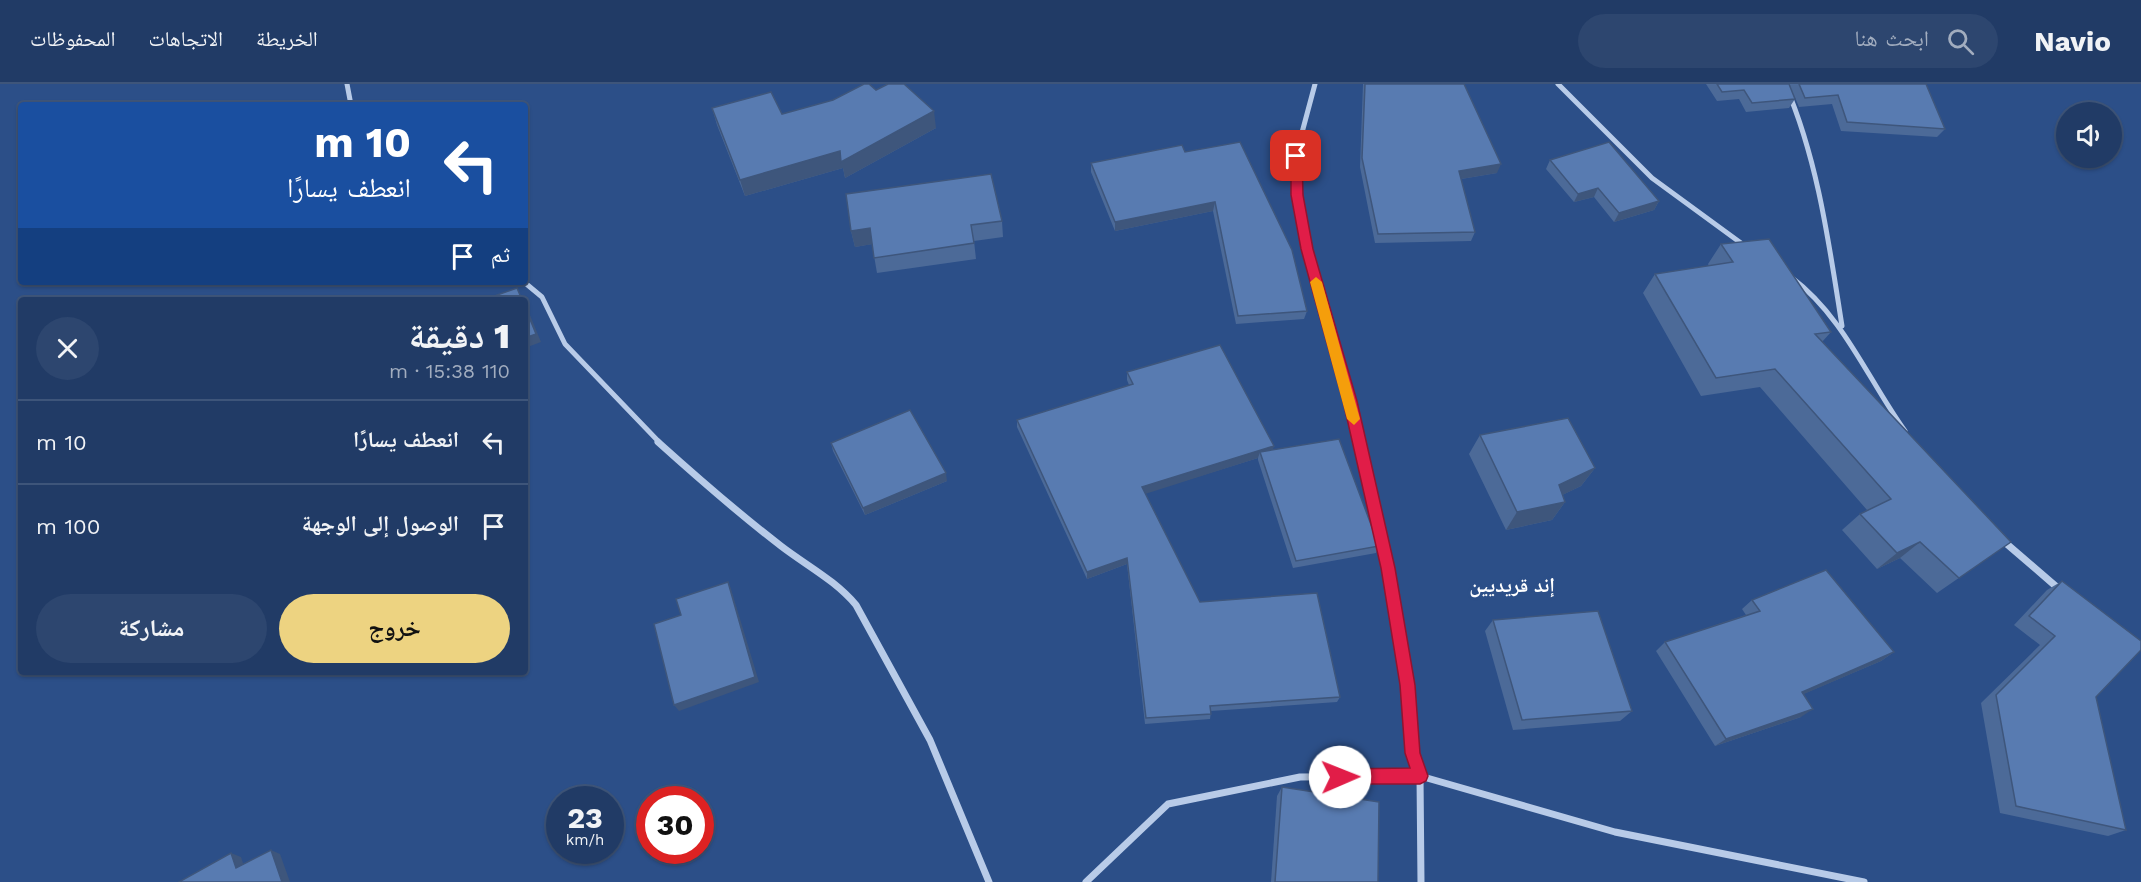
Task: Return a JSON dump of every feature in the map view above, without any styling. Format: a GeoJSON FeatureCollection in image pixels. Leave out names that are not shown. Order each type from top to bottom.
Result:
{"type":"FeatureCollection","features":[{"type":"Feature","properties":{"kind":"street"},"geometry":{"type":"LineString","coordinates":[[347,84],[350,102]]}},
{"type":"Feature","properties":{"kind":"street"},"geometry":{"type":"LineString","coordinates":[[1315,84],[1296,156],[1297,195],[1307,249],[1350,401],[1370,496],[1384,545],[1407,685],[1412,753],[1420,776],[1422,882]]}},
{"type":"Feature","properties":{"kind":"street"},"geometry":{"type":"LineString","coordinates":[[1558,84],[1652,178],[1747,248]]}},
{"type":"Feature","properties":{"kind":"street"},"geometry":{"type":"LineString","coordinates":[[1785,84],[1798,114],[1825,218],[1843,327]]}},
{"type":"Feature","properties":{"kind":"street"},"geometry":{"type":"LineString","coordinates":[[1782,271],[1808,288],[1843,327],[1890,412],[1912,440]]}},
{"type":"Feature","properties":{"kind":"street"},"geometry":{"type":"LineString","coordinates":[[528,285],[542,297],[565,344],[640,425],[722,500],[784,548],[841,587],[855,605],[930,740],[989,882]]}},
{"type":"Feature","properties":{"kind":"street"},"geometry":{"type":"LineString","coordinates":[[1997,536],[2064,593]]}},
{"type":"Feature","properties":{"kind":"street"},"geometry":{"type":"LineString","coordinates":[[1086,882],[1168,804],[1300,777],[1420,776],[1615,832],[1864,882]]}},
{"type":"Feature","properties":{"kind":"building"},"geometry":{"type":"Polygon","coordinates":[[[864,84],[869,84],[876,90],[888,84],[904,84],[934,111],[841,162],[840,151],[740,180],[712,108],[771,92],[782,114],[833,100],[864,84]]]}},
{"type":"Feature","properties":{"kind":"building"},"geometry":{"type":"Polygon","coordinates":[[[1365,84],[1464,84],[1501,164],[1459,171],[1475,232],[1378,234],[1362,158],[1365,84]]]}},
{"type":"Feature","properties":{"kind":"building"},"geometry":{"type":"Polygon","coordinates":[[[1717,84],[1789,84],[1795,99],[1752,103],[1744,90],[1722,92],[1717,84]]]}},
{"type":"Feature","properties":{"kind":"building"},"geometry":{"type":"Polygon","coordinates":[[[1799,84],[1926,84],[1945,129],[1847,122],[1838,95],[1805,98],[1799,84]]]}},
{"type":"Feature","properties":{"kind":"building"},"geometry":{"type":"Polygon","coordinates":[[[1240,142],[1292,250],[1307,311],[1238,316],[1215,202],[1115,222],[1091,163],[1182,145],[1185,152],[1240,142]]]}},
{"type":"Feature","properties":{"kind":"building"},"geometry":{"type":"Polygon","coordinates":[[[1609,142],[1659,201],[1619,213],[1598,188],[1578,194],[1550,160],[1609,142]]]}},
{"type":"Feature","properties":{"kind":"building"},"geometry":{"type":"Polygon","coordinates":[[[991,174],[1002,221],[971,225],[974,243],[874,258],[870,228],[851,231],[846,194],[991,174]]]}},
{"type":"Feature","properties":{"kind":"building"},"geometry":{"type":"Polygon","coordinates":[[[1769,239],[1831,332],[1815,334],[2011,542],[1959,578],[1920,542],[1897,553],[1860,514],[1891,499],[1775,369],[1716,378],[1655,274],[1733,262],[1721,244],[1769,239]]]}},
{"type":"Feature","properties":{"kind":"building"},"geometry":{"type":"Polygon","coordinates":[[[517,288],[521,297],[492,297],[517,288]]]}},
{"type":"Feature","properties":{"kind":"building"},"geometry":{"type":"Polygon","coordinates":[[[528,314],[536,334],[528,337],[528,314]]]}},
{"type":"Feature","properties":{"kind":"building"},"geometry":{"type":"Polygon","coordinates":[[[1220,345],[1274,446],[1142,487],[1200,602],[1317,593],[1340,697],[1210,706],[1211,714],[1146,718],[1127,558],[1087,572],[1017,420],[1133,384],[1127,372],[1220,345]]]}},
{"type":"Feature","properties":{"kind":"building"},"geometry":{"type":"Polygon","coordinates":[[[910,410],[946,473],[863,508],[831,443],[910,410]]]}},
{"type":"Feature","properties":{"kind":"building"},"geometry":{"type":"Polygon","coordinates":[[[1568,418],[1595,468],[1559,485],[1565,502],[1517,512],[1480,435],[1568,418]]]}},
{"type":"Feature","properties":{"kind":"building"},"geometry":{"type":"Polygon","coordinates":[[[1339,439],[1379,546],[1296,561],[1260,452],[1339,439]]]}},
{"type":"Feature","properties":{"kind":"building"},"geometry":{"type":"Polygon","coordinates":[[[1826,570],[1894,652],[1802,692],[1813,709],[1726,739],[1665,642],[1760,611],[1752,600],[1826,570]]]}},
{"type":"Feature","properties":{"kind":"building"},"geometry":{"type":"Polygon","coordinates":[[[2062,581],[2141,641],[2141,650],[2096,697],[2126,830],[2016,806],[1996,695],[2055,636],[2029,616],[2062,581]]]}},
{"type":"Feature","properties":{"kind":"building"},"geometry":{"type":"Polygon","coordinates":[[[728,582],[755,677],[674,705],[654,624],[681,615],[676,599],[728,582]]]}},
{"type":"Feature","properties":{"kind":"building"},"geometry":{"type":"Polygon","coordinates":[[[1598,611],[1632,711],[1522,720],[1493,620],[1598,611]]]}},
{"type":"Feature","properties":{"kind":"building"},"geometry":{"type":"Polygon","coordinates":[[[1282,787],[1379,802],[1378,882],[1275,882],[1282,787]]]}},
{"type":"Feature","properties":{"kind":"building"},"geometry":{"type":"Polygon","coordinates":[[[271,850],[282,882],[179,882],[231,853],[236,868],[271,850]]]}},
{"type":"Feature","properties":{"kind":"slow traffic"},"geometry":{"type":"LineString","coordinates":[[1316,282],[1354,419]]}},
{"type":"Feature","properties":{"kind":"district","name":"إند قريديين"},"geometry":{"type":"Point","coordinates":[1512,585]}},
{"type":"Feature","properties":{"kind":"route"},"geometry":{"type":"LineString","coordinates":[[1296,156],[1297,195],[1307,249],[1350,401],[1370,496],[1384,545],[1407,685],[1412,753],[1420,776],[1340,777]]}}]}
